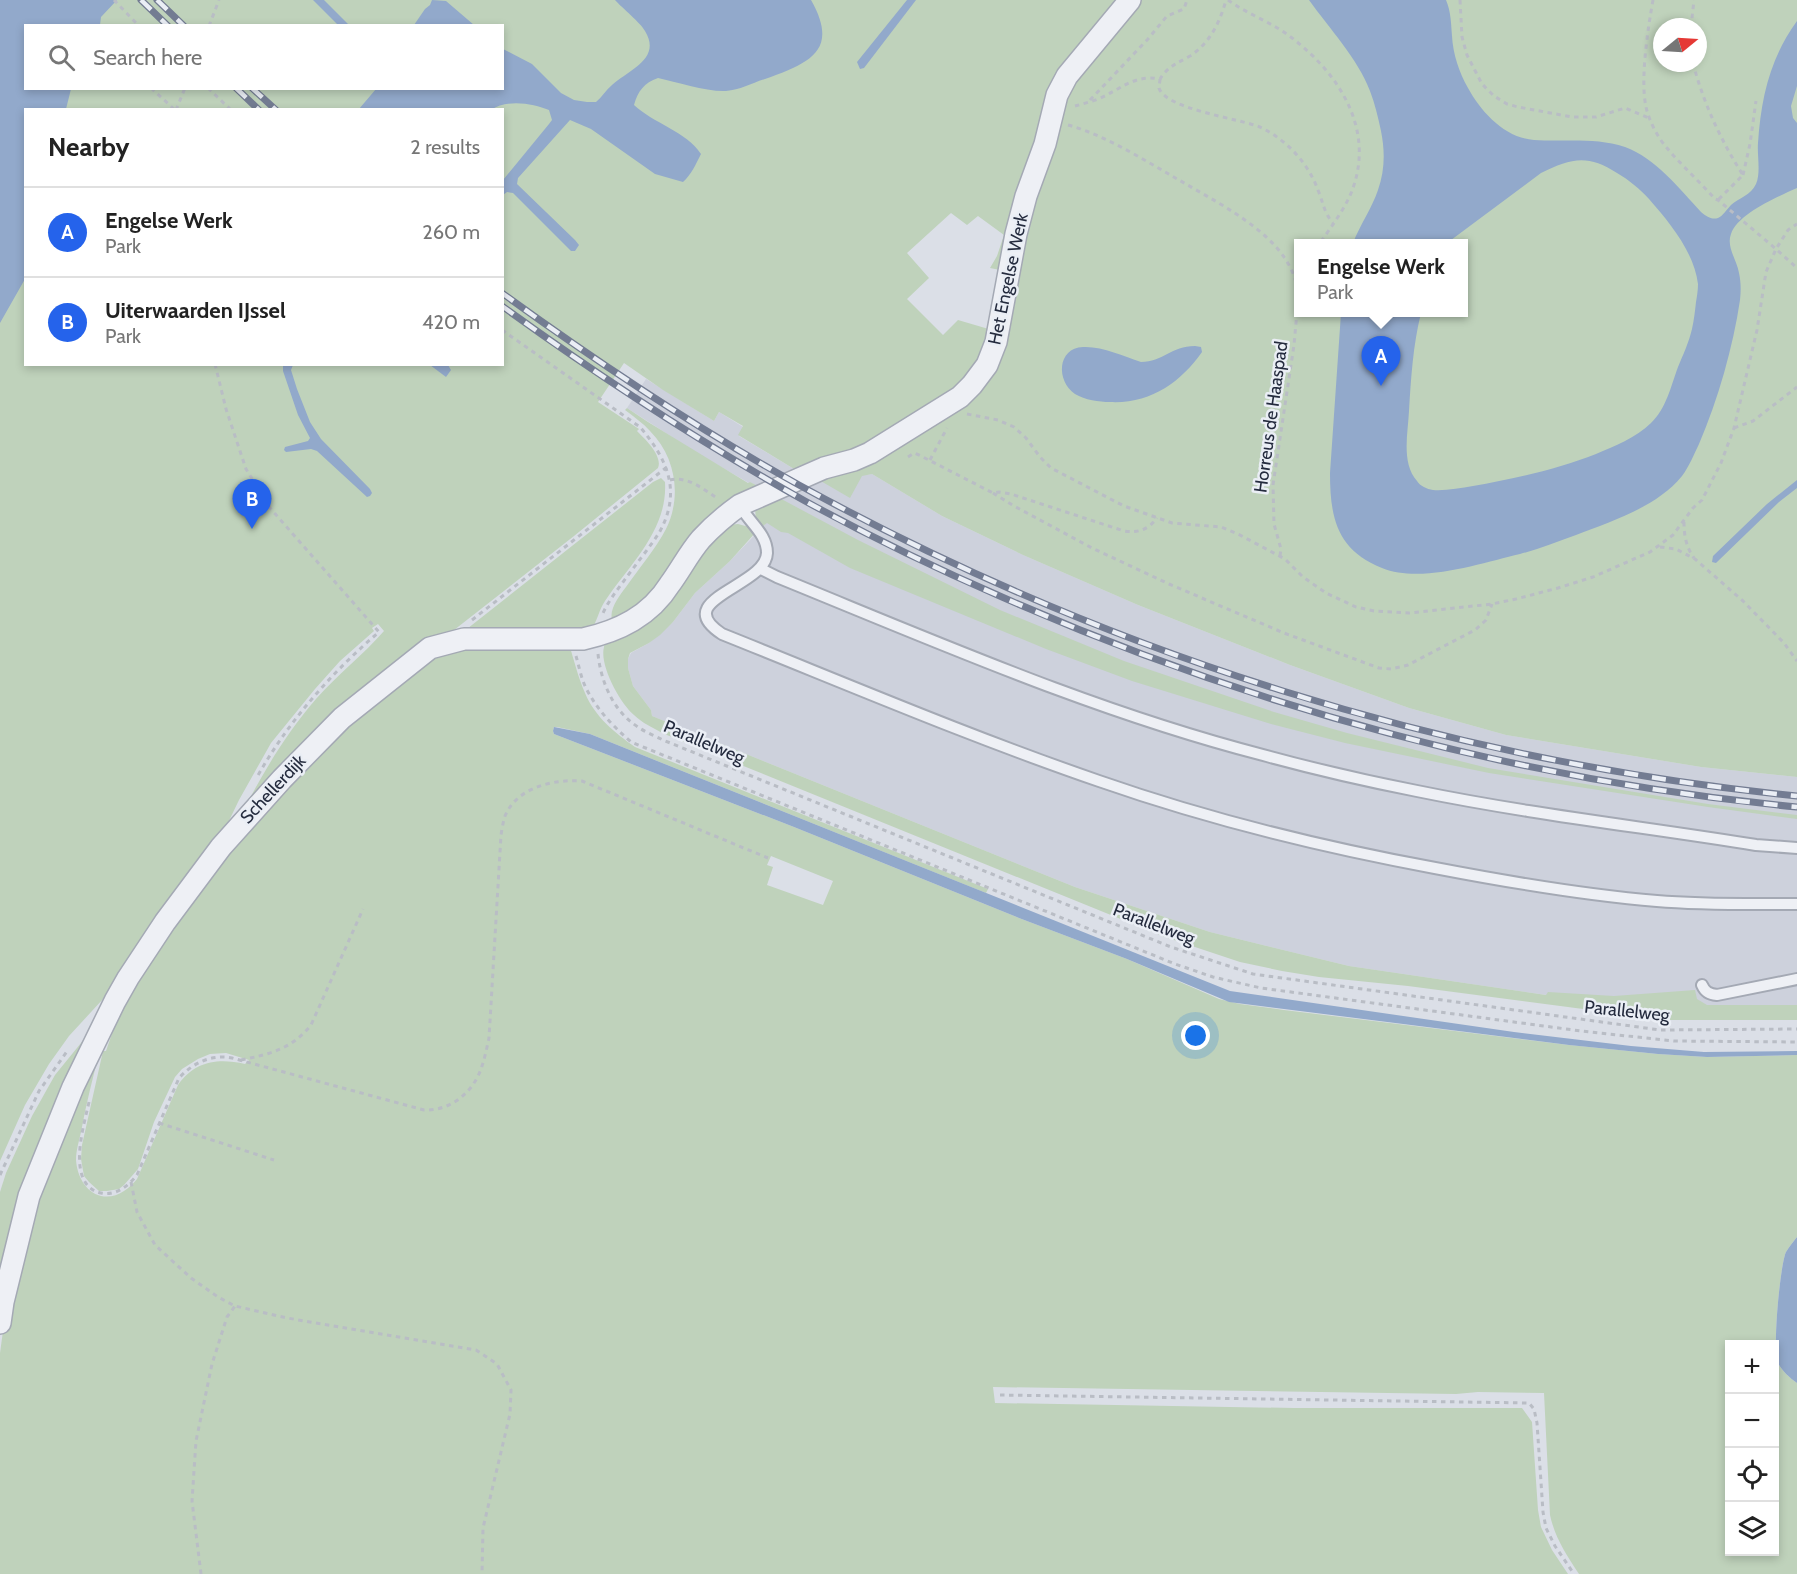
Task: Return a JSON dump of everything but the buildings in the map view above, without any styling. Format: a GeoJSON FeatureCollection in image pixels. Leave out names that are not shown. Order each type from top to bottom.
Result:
{"type":"FeatureCollection","features":[{"type":"Feature","properties":{"kind":"street","name":"Het Engelse Werk"},"geometry":{"type":"LineString","coordinates":[[767,492],[824,468],[870,453],[960,397],[987,365],[1000,326],[1016,234],[1026,196],[1046,144],[1057,95],[1067,76],[1130,0]]}},
{"type":"Feature","properties":{"kind":"street","name":"Schellerdijk"},"geometry":{"type":"LineString","coordinates":[[0,1323],[29,1196],[73,1087],[115,1001],[165,921],[221,847],[282,778],[342,718],[430,648],[464,639],[572,639],[598,636],[642,616],[663,595],[701,539],[727,514],[767,492]]}},
{"type":"Feature","properties":{"kind":"lane"},"geometry":{"type":"LineString","coordinates":[[740,506],[759,530],[765,543],[767,556],[761,569],[711,601],[707,613],[710,625],[722,634],[1003,746],[1145,796],[1293,837],[1479,877],[1658,901],[1797,904]]}},
{"type":"Feature","properties":{"kind":"lane"},"geometry":{"type":"LineString","coordinates":[[761,569],[1035,682],[1209,740],[1262,755],[1417,791],[1487,804],[1756,845],[1797,848]]}},
{"type":"Feature","properties":{"kind":"lane"},"geometry":{"type":"LineString","coordinates":[[1702,985],[1709,994],[1717,995],[1797,979]]}},
{"type":"Feature","properties":{"kind":"path"},"geometry":{"type":"LineString","coordinates":[[114,0],[138,24]]}},
{"type":"Feature","properties":{"kind":"path"},"geometry":{"type":"LineString","coordinates":[[210,24],[219,0]]}},
{"type":"Feature","properties":{"kind":"path"},"geometry":{"type":"LineString","coordinates":[[1089,102],[1167,16],[1184,9],[1187,0]]}},
{"type":"Feature","properties":{"kind":"path"},"geometry":{"type":"LineString","coordinates":[[1323,239],[1333,223],[1350,196],[1357,175],[1360,142],[1353,112],[1337,85],[1301,45],[1274,25],[1243,11],[1227,0],[1215,29],[1206,43],[1190,56],[1171,66],[1160,79],[1161,92],[1174,102],[1259,127],[1282,141],[1307,166],[1315,181],[1326,216],[1333,223]]}},
{"type":"Feature","properties":{"kind":"path"},"geometry":{"type":"LineString","coordinates":[[1460,0],[1462,37],[1467,55],[1482,84],[1499,100],[1518,107],[1572,117],[1596,117],[1624,108],[1650,118]]}},
{"type":"Feature","properties":{"kind":"path"},"geometry":{"type":"LineString","coordinates":[[1653,0],[1649,21],[1645,78],[1646,107],[1650,118],[1666,147],[1715,199],[1797,268]]}},
{"type":"Feature","properties":{"kind":"path"},"geometry":{"type":"LineString","coordinates":[[1692,18],[1694,0]]}},
{"type":"Feature","properties":{"kind":"path"},"geometry":{"type":"LineString","coordinates":[[1696,72],[1731,158],[1743,176]]}},
{"type":"Feature","properties":{"kind":"path"},"geometry":{"type":"LineString","coordinates":[[1051,122],[1062,112],[1098,99],[1126,84],[1145,77],[1160,79]]}},
{"type":"Feature","properties":{"kind":"path"},"geometry":{"type":"LineString","coordinates":[[153,90],[174,108]]}},
{"type":"Feature","properties":{"kind":"path"},"geometry":{"type":"LineString","coordinates":[[177,108],[184,90]]}},
{"type":"Feature","properties":{"kind":"path"},"geometry":{"type":"LineString","coordinates":[[210,90],[229,108]]}},
{"type":"Feature","properties":{"kind":"path"},"geometry":{"type":"LineString","coordinates":[[1718,200],[1743,176],[1756,101]]}},
{"type":"Feature","properties":{"kind":"path"},"geometry":{"type":"LineString","coordinates":[[1051,122],[1078,128],[1096,136],[1149,163],[1231,211],[1265,236],[1284,256],[1294,273]]}},
{"type":"Feature","properties":{"kind":"path"},"geometry":{"type":"LineString","coordinates":[[948,406],[955,412],[1008,424],[1026,438],[1051,468],[1115,501],[1157,518],[1183,524],[1221,527],[1238,534],[1285,559],[1303,577],[1326,593],[1356,607],[1374,611],[1409,613],[1492,604],[1558,588],[1593,577],[1636,559],[1673,535],[1702,500],[1734,428],[1757,330],[1766,272],[1776,249],[1788,230],[1797,224]]}},
{"type":"Feature","properties":{"kind":"path","name":"Horreus de Haaspad"},"geometry":{"type":"LineString","coordinates":[[1280,556],[1281,549],[1274,524],[1273,485],[1297,317]]}},
{"type":"Feature","properties":{"kind":"path","name":"Parallelweg"},"geometry":{"type":"LineString","coordinates":[[504,331],[640,427],[656,446],[667,467],[670,499],[663,523],[606,606],[600,619],[596,644],[601,677],[611,698],[637,727],[663,740],[1171,947],[1253,974],[1660,1030],[1797,1029]]}},
{"type":"Feature","properties":{"kind":"path"},"geometry":{"type":"LineString","coordinates":[[215,366],[226,409],[246,469],[270,508],[380,632],[337,671],[296,718],[255,779]]}},
{"type":"Feature","properties":{"kind":"path"},"geometry":{"type":"LineString","coordinates":[[1734,428],[1753,421],[1797,387]]}},
{"type":"Feature","properties":{"kind":"path"},"geometry":{"type":"LineString","coordinates":[[930,460],[943,436]]}},
{"type":"Feature","properties":{"kind":"path"},"geometry":{"type":"LineString","coordinates":[[908,457],[914,453],[930,460],[1092,548],[1169,584],[1284,633],[1379,668],[1391,669],[1408,664],[1475,630],[1486,620],[1492,604]]}},
{"type":"Feature","properties":{"kind":"path"},"geometry":{"type":"LineString","coordinates":[[465,626],[667,467]]}},
{"type":"Feature","properties":{"kind":"path"},"geometry":{"type":"LineString","coordinates":[[670,480],[686,480],[707,492]]}},
{"type":"Feature","properties":{"kind":"path"},"geometry":{"type":"LineString","coordinates":[[993,493],[1011,494],[1124,531],[1143,530],[1157,518]]}},
{"type":"Feature","properties":{"kind":"path"},"geometry":{"type":"LineString","coordinates":[[1684,520],[1684,536],[1695,559]]}},
{"type":"Feature","properties":{"kind":"path"},"geometry":{"type":"LineString","coordinates":[[1658,546],[1676,549],[1695,559],[1763,620],[1784,643],[1797,662]]}},
{"type":"Feature","properties":{"kind":"path"},"geometry":{"type":"LineString","coordinates":[[572,639],[585,686],[604,717],[631,742],[1175,964],[1213,977],[1276,991],[1655,1040],[1797,1042]]}},
{"type":"Feature","properties":{"kind":"path"},"geometry":{"type":"LineString","coordinates":[[91,1093],[79,1156],[81,1174],[92,1189],[106,1194],[119,1191],[131,1182],[140,1169],[179,1078],[186,1070],[198,1063],[218,1057],[240,1060],[424,1110],[437,1110],[459,1099],[477,1078],[483,1065],[489,1038],[501,835],[505,815],[519,797],[540,785],[572,780],[582,781],[768,858]]}},
{"type":"Feature","properties":{"kind":"path"},"geometry":{"type":"LineString","coordinates":[[240,1060],[260,1056],[290,1045],[305,1033],[311,1025],[363,909]]}},
{"type":"Feature","properties":{"kind":"path"},"geometry":{"type":"LineString","coordinates":[[0,1175],[39,1091],[75,1043]]}},
{"type":"Feature","properties":{"kind":"path"},"geometry":{"type":"LineString","coordinates":[[159,1123],[274,1160]]}},
{"type":"Feature","properties":{"kind":"path"},"geometry":{"type":"LineString","coordinates":[[131,1182],[137,1212],[155,1245],[191,1278],[235,1306],[287,1318],[476,1350],[497,1364],[511,1390],[510,1414],[483,1528],[482,1574]]}},
{"type":"Feature","properties":{"kind":"path"},"geometry":{"type":"LineString","coordinates":[[201,1574],[192,1501],[196,1442],[212,1364],[227,1317],[235,1306]]}},
{"type":"Feature","properties":{"kind":"path"},"geometry":{"type":"LineString","coordinates":[[1000,1395],[1529,1403],[1534,1409],[1537,1423],[1546,1528],[1574,1574]]}},
{"type":"Feature","properties":{"kind":"shaded area"},"geometry":{"type":"Polygon","coordinates":[[[646,379],[714,421],[719,412],[743,427],[739,436],[799,472],[772,494],[697,453],[627,408],[646,379]]]}},
{"type":"Feature","properties":{"kind":"shaded area"},"geometry":{"type":"Polygon","coordinates":[[[872,474],[942,516],[1023,555],[1138,605],[1290,665],[1409,708],[1506,735],[1701,767],[1797,777],[1797,1010],[1689,1010],[1547,995],[1349,966],[1210,932],[1075,887],[652,716],[651,710],[633,686],[628,668],[631,653],[649,643],[673,622],[695,593],[767,522],[779,498],[819,480],[872,474]]]}},
{"type":"Feature","properties":{"kind":"green space"},"geometry":{"type":"Polygon","coordinates":[[[0,0],[108,0],[112,4],[117,0],[1797,0],[1797,777],[1701,767],[1506,735],[1409,708],[1290,665],[1138,605],[1023,555],[942,516],[872,474],[862,476],[850,498],[819,480],[799,472],[738,435],[743,426],[719,412],[714,421],[624,363],[598,402],[639,429],[637,431],[656,453],[658,468],[440,641],[239,819],[274,757],[304,713],[384,631],[378,624],[372,628],[374,631],[340,661],[271,743],[226,827],[159,925],[103,999],[69,1036],[49,1064],[25,1105],[0,1161],[0,0]],[[951,213],[907,253],[929,278],[907,299],[943,335],[958,320],[992,330],[1000,270],[990,268],[1004,235],[978,216],[967,225],[951,213]]]}},
{"type":"Feature","properties":{"kind":"green space"},"geometry":{"type":"Polygon","coordinates":[[[627,408],[748,483],[760,487],[644,608],[612,619],[612,611],[618,598],[666,529],[671,517],[675,491],[671,465],[666,453],[647,428],[625,410],[627,408]]]}},
{"type":"Feature","properties":{"kind":"green space"},"geometry":{"type":"Polygon","coordinates":[[[661,478],[665,482],[664,499],[654,531],[646,546],[605,601],[591,631],[458,636],[653,482],[661,478]]]}},
{"type":"Feature","properties":{"kind":"green space"},"geometry":{"type":"Polygon","coordinates":[[[772,494],[858,540],[1000,610],[1124,661],[1274,712],[1347,733],[1488,768],[1708,804],[1797,815],[1797,819],[1489,773],[1345,743],[1271,724],[1132,681],[1046,649],[850,568],[788,533],[781,532],[767,523],[763,526],[756,520],[755,509],[772,494]]]}},
{"type":"Feature","properties":{"kind":"green space"},"geometry":{"type":"Polygon","coordinates":[[[738,524],[756,532],[730,561],[695,593],[660,635],[630,653],[628,668],[633,686],[651,710],[652,716],[1075,887],[1210,932],[1349,966],[1546,995],[1548,992],[1614,996],[1695,990],[1697,999],[1707,1005],[1797,1005],[1797,1020],[1667,1020],[1408,986],[1319,977],[1240,962],[1165,937],[662,733],[637,718],[623,702],[608,673],[603,655],[604,646],[609,638],[729,525],[738,524]]]}},
{"type":"Feature","properties":{"kind":"green space"},"geometry":{"type":"Polygon","coordinates":[[[569,644],[583,687],[594,710],[613,730],[635,747],[988,889],[986,893],[590,734],[554,727],[554,734],[1127,959],[1219,999],[1284,1010],[1658,1054],[1707,1057],[1797,1055],[1797,1237],[1786,1252],[1781,1273],[1776,1340],[1725,1340],[1725,1556],[1779,1556],[1779,1364],[1797,1383],[1797,1574],[1579,1574],[1558,1539],[1550,1515],[1544,1393],[1456,1394],[993,1387],[995,1403],[1294,1408],[1522,1408],[1532,1422],[1541,1527],[1552,1550],[1568,1574],[0,1574],[0,1353],[3,1331],[29,1218],[100,1050],[76,1160],[80,1177],[86,1187],[95,1194],[106,1197],[121,1193],[137,1179],[178,1085],[185,1077],[208,1063],[226,1061],[245,1064],[249,1060],[226,1053],[210,1054],[182,1069],[175,1077],[154,1122],[138,1169],[124,1185],[119,1189],[99,1191],[84,1176],[81,1159],[82,1145],[103,1051],[106,1051],[126,993],[164,924],[276,794],[408,670],[455,646],[569,644]],[[771,856],[767,865],[773,867],[767,885],[823,905],[833,881],[771,856]]]}},
{"type":"Feature","properties":{"kind":"green space"},"geometry":{"type":"Polygon","coordinates":[[[94,1027],[0,1290],[0,1192],[6,1173],[32,1116],[55,1075],[94,1027]]]}},
{"type":"Feature","properties":{"kind":"water"},"geometry":{"type":"Polygon","coordinates":[[[0,0],[117,0],[101,17],[100,24],[24,24],[24,90],[71,90],[66,108],[24,108],[24,281],[0,323],[0,0]]]}},
{"type":"Feature","properties":{"kind":"water"},"geometry":{"type":"Polygon","coordinates":[[[313,0],[324,0],[348,24],[337,24],[313,0]]]}},
{"type":"Feature","properties":{"kind":"water"},"geometry":{"type":"Polygon","coordinates":[[[432,0],[446,1],[473,24],[415,24],[432,0]]]}},
{"type":"Feature","properties":{"kind":"water"},"geometry":{"type":"Polygon","coordinates":[[[615,0],[811,0],[819,17],[822,32],[821,43],[815,53],[795,67],[736,89],[710,90],[658,78],[642,88],[634,105],[679,134],[695,146],[701,154],[691,173],[683,182],[655,174],[591,129],[570,120],[518,178],[517,184],[575,240],[579,245],[575,251],[571,251],[513,193],[507,192],[504,194],[504,179],[552,120],[549,110],[520,103],[504,104],[495,108],[360,108],[375,90],[504,90],[504,50],[532,64],[561,93],[574,100],[596,102],[612,85],[647,56],[649,41],[645,31],[615,0]]]}},
{"type":"Feature","properties":{"kind":"water"},"geometry":{"type":"Polygon","coordinates":[[[907,0],[916,0],[864,68],[860,69],[857,62],[907,0]]]}},
{"type":"Feature","properties":{"kind":"water"},"geometry":{"type":"Polygon","coordinates":[[[1309,0],[1446,0],[1459,69],[1473,97],[1495,122],[1523,138],[1591,141],[1625,147],[1657,166],[1701,212],[1718,218],[1731,205],[1751,191],[1756,184],[1759,126],[1768,79],[1780,49],[1797,21],[1797,86],[1791,106],[1793,118],[1797,123],[1797,188],[1741,219],[1731,234],[1730,244],[1738,268],[1741,293],[1724,373],[1706,427],[1689,465],[1672,487],[1647,505],[1619,518],[1520,554],[1469,567],[1433,573],[1415,574],[1382,568],[1367,561],[1346,542],[1335,518],[1330,489],[1341,317],[1420,317],[1412,374],[1407,457],[1412,474],[1420,484],[1433,490],[1448,490],[1504,480],[1566,464],[1617,445],[1645,428],[1664,404],[1688,344],[1698,284],[1696,272],[1686,249],[1673,228],[1649,199],[1634,185],[1607,167],[1588,161],[1571,161],[1541,173],[1452,239],[1355,239],[1373,203],[1384,161],[1381,131],[1370,91],[1351,56],[1309,0]]]}},
{"type":"Feature","properties":{"kind":"water"},"geometry":{"type":"Polygon","coordinates":[[[1083,347],[1098,348],[1141,362],[1155,360],[1180,348],[1201,347],[1202,352],[1174,382],[1151,395],[1125,402],[1106,402],[1083,398],[1069,388],[1062,374],[1064,359],[1068,353],[1083,347]]]}},
{"type":"Feature","properties":{"kind":"water"},"geometry":{"type":"Polygon","coordinates":[[[283,366],[293,366],[291,370],[310,422],[321,439],[370,489],[372,493],[370,496],[367,497],[317,451],[311,449],[286,452],[284,450],[285,447],[308,441],[310,438],[298,415],[283,366]]]}},
{"type":"Feature","properties":{"kind":"water"},"geometry":{"type":"Polygon","coordinates":[[[431,366],[449,366],[451,370],[446,377],[431,366]]]}},
{"type":"Feature","properties":{"kind":"water"},"geometry":{"type":"Polygon","coordinates":[[[1797,480],[1797,488],[1779,502],[1716,563],[1712,562],[1713,556],[1767,504],[1797,480]]]}},
{"type":"Feature","properties":{"kind":"water"},"geometry":{"type":"Polygon","coordinates":[[[554,727],[590,734],[1230,991],[1514,1032],[1631,1046],[1704,1052],[1797,1051],[1797,1055],[1707,1057],[1658,1054],[1229,1002],[1127,959],[554,734],[554,727]]]}},
{"type":"Feature","properties":{"kind":"water"},"geometry":{"type":"Polygon","coordinates":[[[1797,1237],[1797,1383],[1779,1364],[1779,1340],[1776,1340],[1777,1308],[1786,1252],[1797,1237]]]}},
{"type":"Feature","properties":{"kind":"railway"},"geometry":{"type":"LineString","coordinates":[[141,0],[166,24]]}},
{"type":"Feature","properties":{"kind":"railway"},"geometry":{"type":"LineString","coordinates":[[157,0],[182,24]]}},
{"type":"Feature","properties":{"kind":"railway"},"geometry":{"type":"LineString","coordinates":[[238,90],[257,108]]}},
{"type":"Feature","properties":{"kind":"railway"},"geometry":{"type":"LineString","coordinates":[[254,90],[274,108]]}},
{"type":"Feature","properties":{"kind":"railway"},"geometry":{"type":"LineString","coordinates":[[504,294],[648,394],[722,441],[799,485],[916,545],[1036,600],[1158,648],[1282,691],[1409,727],[1537,756],[1666,780],[1797,796]]}},
{"type":"Feature","properties":{"kind":"railway"},"geometry":{"type":"LineString","coordinates":[[504,307],[651,408],[727,456],[805,501],[952,575],[1097,637],[1194,673],[1391,734],[1593,779],[1695,795],[1797,807]]}},
{"type":"Feature","properties":{"kind":"place","name":"Engelse Werk"},"geometry":{"type":"Point","coordinates":[1381,386]}},
{"type":"Feature","properties":{"kind":"place","name":"Uiterwaarden IJssel"},"geometry":{"type":"Point","coordinates":[252,529]}}]}
